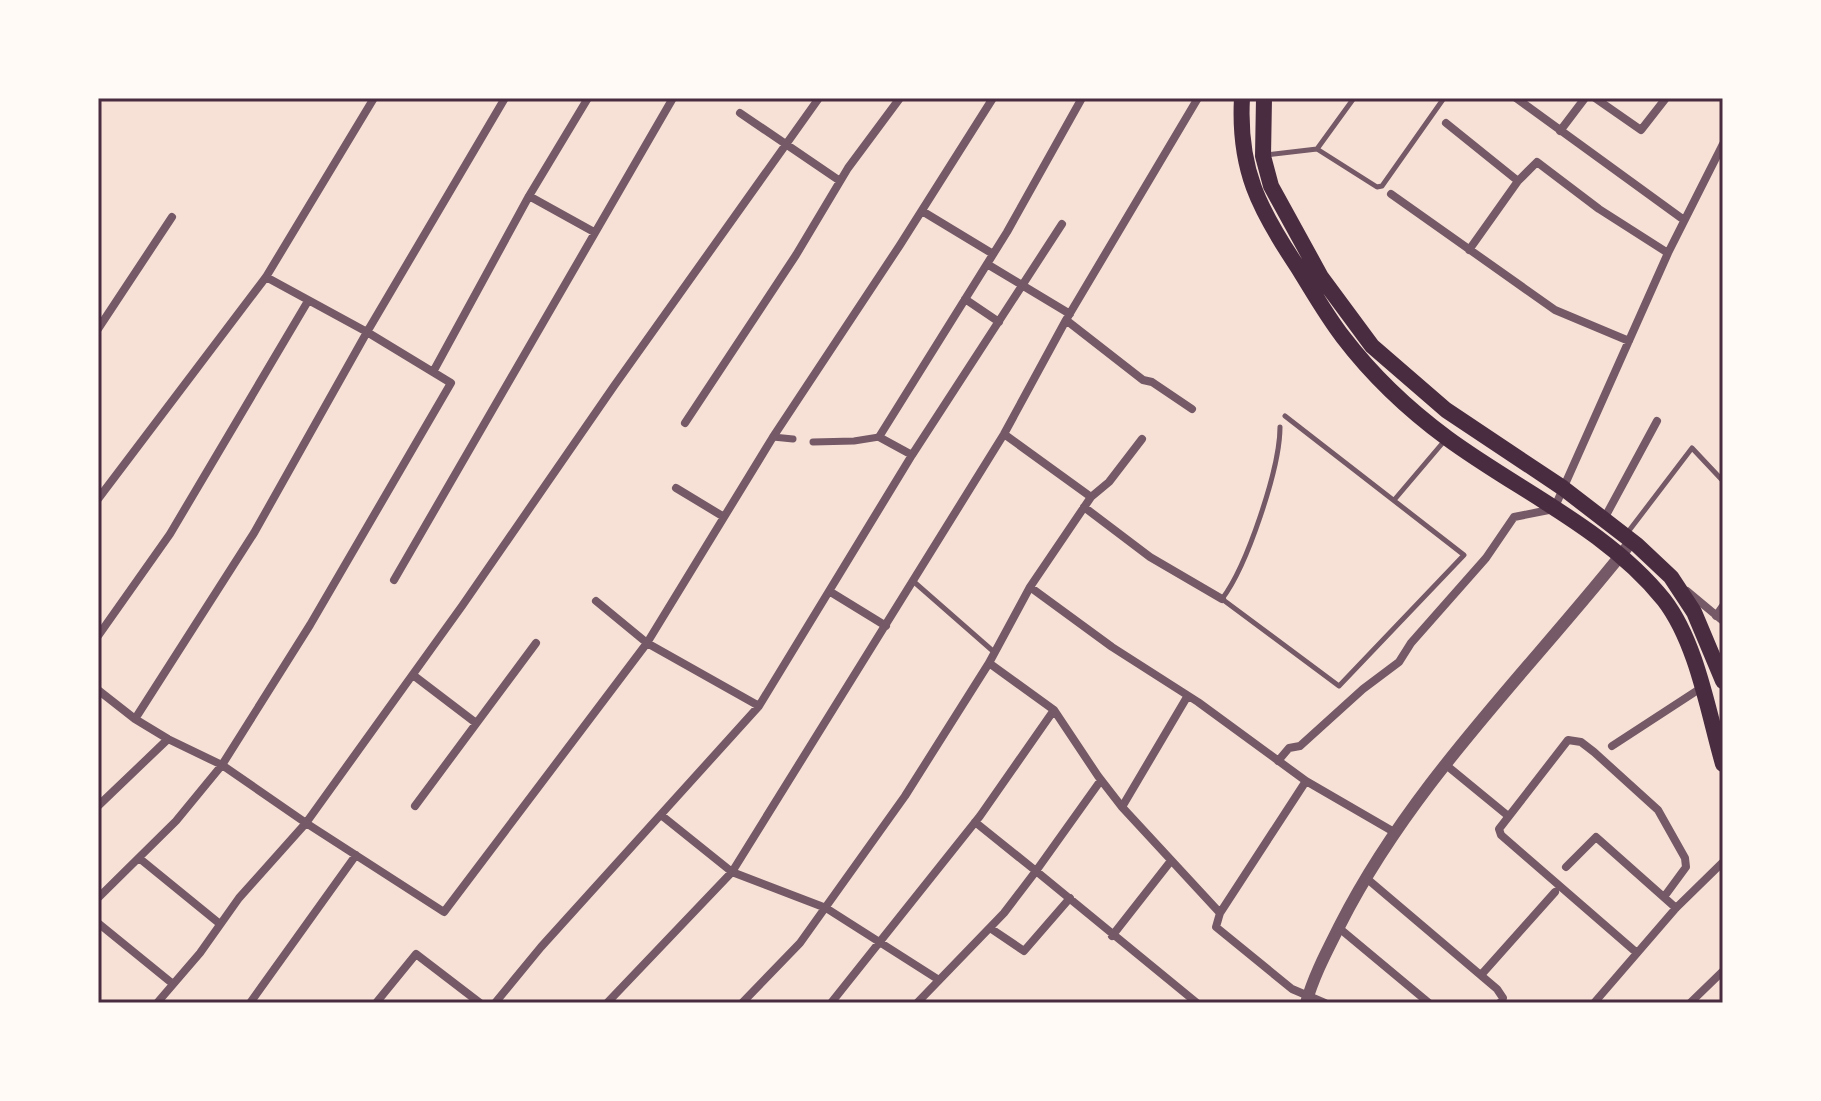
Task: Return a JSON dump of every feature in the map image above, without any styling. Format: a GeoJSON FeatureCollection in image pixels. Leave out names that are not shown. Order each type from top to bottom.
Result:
{"type":"FeatureCollection","features":[{"type":"Feature","properties":{"kind":"main road"},"geometry":{"type":"LineString","coordinates":[[1242,98],[1247,172],[1256,199],[1344,338],[1408,407],[1447,438],[1554,509],[1626,544],[1671,577],[1694,612],[1723,681]]}},
{"type":"Feature","properties":{"kind":"main road"},"geometry":{"type":"LineString","coordinates":[[1264,98],[1263,156],[1271,186],[1321,277],[1372,346],[1446,410],[1604,519],[1626,544],[1665,602],[1695,656],[1723,764]]}},
{"type":"Feature","properties":{"kind":"street"},"geometry":{"type":"LineString","coordinates":[[98,499],[266,277],[374,98]]}},
{"type":"Feature","properties":{"kind":"street"},"geometry":{"type":"LineString","coordinates":[[135,719],[254,533],[367,332],[505,98]]}},
{"type":"Feature","properties":{"kind":"street"},"geometry":{"type":"LineString","coordinates":[[433,372],[529,196],[588,98]]}},
{"type":"Feature","properties":{"kind":"street"},"geometry":{"type":"LineString","coordinates":[[394,580],[673,98]]}},
{"type":"Feature","properties":{"kind":"street"},"geometry":{"type":"LineString","coordinates":[[157,1003],[239,898],[306,823],[819,98]]}},
{"type":"Feature","properties":{"kind":"street"},"geometry":{"type":"LineString","coordinates":[[685,423],[796,255],[840,181],[900,98]]}},
{"type":"Feature","properties":{"kind":"street"},"geometry":{"type":"LineString","coordinates":[[98,690],[135,719],[222,765],[444,912],[647,643],[773,437],[993,98]]}},
{"type":"Feature","properties":{"kind":"street"},"geometry":{"type":"LineString","coordinates":[[879,437],[993,254],[1082,98]]}},
{"type":"Feature","properties":{"kind":"street"},"geometry":{"type":"LineString","coordinates":[[607,1003],[732,872],[1004,434],[1068,317],[1198,98]]}},
{"type":"Feature","properties":{"kind":"street"},"geometry":{"type":"LineString","coordinates":[[1516,98],[1684,220]]}},
{"type":"Feature","properties":{"kind":"street"},"geometry":{"type":"LineString","coordinates":[[1560,131],[1585,98]]}},
{"type":"Feature","properties":{"kind":"street"},"geometry":{"type":"LineString","coordinates":[[1595,98],[1641,130],[1666,98]]}},
{"type":"Feature","properties":{"kind":"street"},"geometry":{"type":"LineString","coordinates":[[740,113],[840,181]]}},
{"type":"Feature","properties":{"kind":"street"},"geometry":{"type":"LineString","coordinates":[[1446,123],[1518,181]]}},
{"type":"Feature","properties":{"kind":"street"},"geometry":{"type":"LineString","coordinates":[[1278,761],[1289,748],[1300,746],[1363,689],[1399,662],[1411,643],[1486,558],[1507,523],[1514,517],[1554,509],[1668,253],[1723,144]]}},
{"type":"Feature","properties":{"kind":"street"},"geometry":{"type":"LineString","coordinates":[[1469,250],[1518,181],[1537,162],[1599,209],[1668,253]]}},
{"type":"Feature","properties":{"kind":"street"},"geometry":{"type":"LineString","coordinates":[[1391,194],[1555,310],[1629,341]]}},
{"type":"Feature","properties":{"kind":"street"},"geometry":{"type":"LineString","coordinates":[[529,196],[594,232]]}},
{"type":"Feature","properties":{"kind":"street"},"geometry":{"type":"LineString","coordinates":[[922,211],[993,254]]}},
{"type":"Feature","properties":{"kind":"street"},"geometry":{"type":"LineString","coordinates":[[98,329],[172,217]]}},
{"type":"Feature","properties":{"kind":"street"},"geometry":{"type":"LineString","coordinates":[[495,1003],[759,706],[912,455],[1062,224]]}},
{"type":"Feature","properties":{"kind":"street"},"geometry":{"type":"LineString","coordinates":[[987,264],[1068,317],[1143,380],[1152,382],[1192,409]]}},
{"type":"Feature","properties":{"kind":"street"},"geometry":{"type":"LineString","coordinates":[[100,891],[176,821],[222,765],[310,625],[451,383],[367,332],[266,277]]}},
{"type":"Feature","properties":{"kind":"street"},"geometry":{"type":"LineString","coordinates":[[965,299],[999,322]]}},
{"type":"Feature","properties":{"kind":"street"},"geometry":{"type":"LineString","coordinates":[[98,636],[170,534],[308,301]]}},
{"type":"Feature","properties":{"kind":"street"},"geometry":{"type":"LineString","coordinates":[[1604,519],[1657,421]]}},
{"type":"Feature","properties":{"kind":"street"},"geometry":{"type":"LineString","coordinates":[[1004,434],[1091,497]]}},
{"type":"Feature","properties":{"kind":"street"},"geometry":{"type":"LineString","coordinates":[[773,437],[793,439]]}},
{"type":"Feature","properties":{"kind":"street"},"geometry":{"type":"LineString","coordinates":[[813,442],[879,437],[912,455]]}},
{"type":"Feature","properties":{"kind":"street"},"geometry":{"type":"LineString","coordinates":[[742,1003],[800,943],[826,908],[905,796],[989,663],[1030,587],[1091,497],[1109,482],[1142,439]]}},
{"type":"Feature","properties":{"kind":"street"},"geometry":{"type":"LineString","coordinates":[[676,488],[724,517]]}},
{"type":"Feature","properties":{"kind":"street"},"geometry":{"type":"LineString","coordinates":[[1084,507],[1150,557],[1222,599]]}},
{"type":"Feature","properties":{"kind":"street"},"geometry":{"type":"LineString","coordinates":[[1307,999],[1311,982],[1365,877],[1394,832],[1626,544]]}},
{"type":"Feature","properties":{"kind":"street"},"geometry":{"type":"LineString","coordinates":[[1671,577],[1719,618],[1723,606]]}},
{"type":"Feature","properties":{"kind":"street"},"geometry":{"type":"LineString","coordinates":[[1030,587],[1198,702],[1306,781],[1394,832]]}},
{"type":"Feature","properties":{"kind":"street"},"geometry":{"type":"LineString","coordinates":[[829,591],[886,626]]}},
{"type":"Feature","properties":{"kind":"street"},"geometry":{"type":"LineString","coordinates":[[596,601],[647,643],[759,706]]}},
{"type":"Feature","properties":{"kind":"street"},"geometry":{"type":"LineString","coordinates":[[415,806],[536,643]]}},
{"type":"Feature","properties":{"kind":"street"},"geometry":{"type":"LineString","coordinates":[[989,663],[1054,710],[1122,807],[1220,913]]}},
{"type":"Feature","properties":{"kind":"street"},"geometry":{"type":"LineString","coordinates":[[413,675],[476,723]]}},
{"type":"Feature","properties":{"kind":"street"},"geometry":{"type":"LineString","coordinates":[[1612,746],[1701,688]]}},
{"type":"Feature","properties":{"kind":"street"},"geometry":{"type":"LineString","coordinates":[[1122,807],[1187,697]]}},
{"type":"Feature","properties":{"kind":"street"},"geometry":{"type":"LineString","coordinates":[[831,1003],[975,822],[1054,710]]}},
{"type":"Feature","properties":{"kind":"street"},"geometry":{"type":"LineString","coordinates":[[98,806],[168,739]]}},
{"type":"Feature","properties":{"kind":"street"},"geometry":{"type":"LineString","coordinates":[[1637,953],[1501,835],[1499,829],[1568,740],[1581,742],[1658,810],[1685,858],[1686,867],[1664,897]]}},
{"type":"Feature","properties":{"kind":"street"},"geometry":{"type":"LineString","coordinates":[[1446,765],[1507,815]]}},
{"type":"Feature","properties":{"kind":"street"},"geometry":{"type":"LineString","coordinates":[[917,1003],[990,928],[1036,871],[1101,780]]}},
{"type":"Feature","properties":{"kind":"street"},"geometry":{"type":"LineString","coordinates":[[1306,781],[1220,913],[1216,927],[1292,989],[1307,999],[1325,1003]]}},
{"type":"Feature","properties":{"kind":"street"},"geometry":{"type":"LineString","coordinates":[[661,815],[732,872],[826,908],[939,980]]}},
{"type":"Feature","properties":{"kind":"street"},"geometry":{"type":"LineString","coordinates":[[975,822],[1197,1003]]}},
{"type":"Feature","properties":{"kind":"street"},"geometry":{"type":"LineString","coordinates":[[1566,867],[1596,837],[1676,908]]}},
{"type":"Feature","properties":{"kind":"street"},"geometry":{"type":"LineString","coordinates":[[250,1003],[356,855]]}},
{"type":"Feature","properties":{"kind":"street"},"geometry":{"type":"LineString","coordinates":[[139,858],[220,924]]}},
{"type":"Feature","properties":{"kind":"street"},"geometry":{"type":"LineString","coordinates":[[1112,936],[1170,862]]}},
{"type":"Feature","properties":{"kind":"street"},"geometry":{"type":"LineString","coordinates":[[1594,1003],[1676,908],[1723,862]]}},
{"type":"Feature","properties":{"kind":"street"},"geometry":{"type":"LineString","coordinates":[[1365,877],[1481,975],[1503,998],[1500,1003]]}},
{"type":"Feature","properties":{"kind":"street"},"geometry":{"type":"LineString","coordinates":[[1481,975],[1555,892]]}},
{"type":"Feature","properties":{"kind":"street"},"geometry":{"type":"LineString","coordinates":[[990,928],[1024,951],[1070,898]]}},
{"type":"Feature","properties":{"kind":"street"},"geometry":{"type":"LineString","coordinates":[[98,923],[173,984]]}},
{"type":"Feature","properties":{"kind":"street"},"geometry":{"type":"LineString","coordinates":[[1339,928],[1429,1003]]}},
{"type":"Feature","properties":{"kind":"street"},"geometry":{"type":"LineString","coordinates":[[376,1003],[416,954],[480,1003]]}},
{"type":"Feature","properties":{"kind":"street"},"geometry":{"type":"LineString","coordinates":[[1690,1003],[1723,971]]}},
{"type":"Feature","properties":{"kind":"lane"},"geometry":{"type":"LineString","coordinates":[[1317,149],[1354,98]]}},
{"type":"Feature","properties":{"kind":"lane"},"geometry":{"type":"LineString","coordinates":[[1263,156],[1317,149],[1377,187],[1382,186],[1444,98]]}},
{"type":"Feature","properties":{"kind":"lane"},"geometry":{"type":"LineString","coordinates":[[1280,427],[1280,449],[1268,492],[1232,586],[1222,599],[1339,686],[1464,555],[1285,416]]}},
{"type":"Feature","properties":{"kind":"lane"},"geometry":{"type":"LineString","coordinates":[[1395,499],[1447,438]]}},
{"type":"Feature","properties":{"kind":"lane"},"geometry":{"type":"LineString","coordinates":[[1626,544],[1692,448],[1723,481]]}},
{"type":"Feature","properties":{"kind":"lane"},"geometry":{"type":"LineString","coordinates":[[913,581],[994,652]]}}]}
